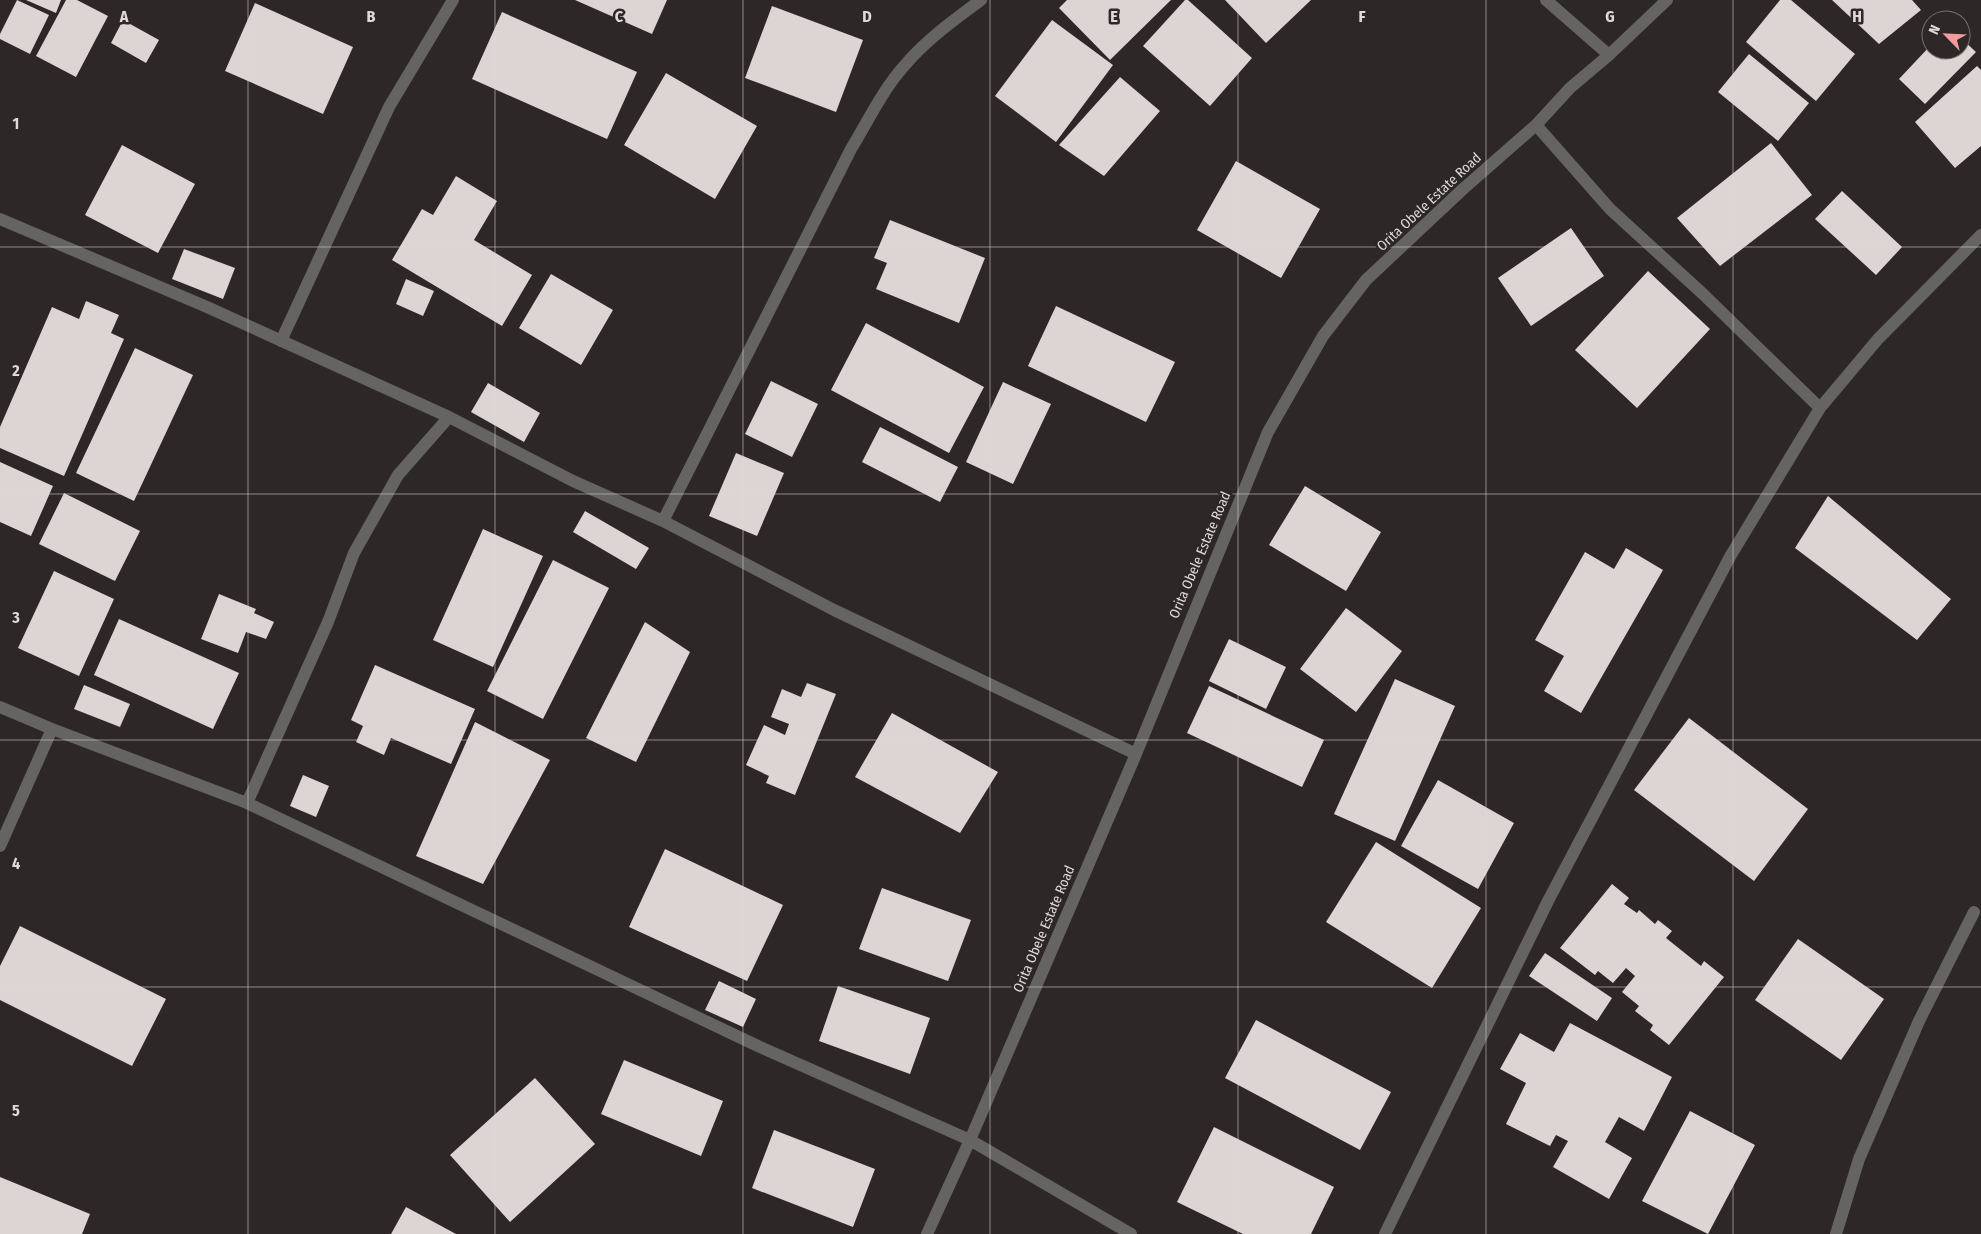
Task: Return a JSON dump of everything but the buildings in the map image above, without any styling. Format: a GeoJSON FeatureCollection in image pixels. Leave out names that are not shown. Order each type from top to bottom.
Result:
{"type":"FeatureCollection","features":[{"type":"Feature","properties":{"kind":"street"},"geometry":{"type":"LineString","coordinates":[[281,341],[389,108],[453,0]]}},
{"type":"Feature","properties":{"kind":"street"},"geometry":{"type":"LineString","coordinates":[[663,522],[851,149],[884,93],[905,64],[957,17],[981,0]]}},
{"type":"Feature","properties":{"kind":"street"},"geometry":{"type":"LineString","coordinates":[[1546,0],[1609,55]]}},
{"type":"Feature","properties":{"kind":"street","name":"Orita Obele Estate Road"},"geometry":{"type":"LineString","coordinates":[[927,1234],[970,1140],[1136,754],[1268,432],[1323,336],[1366,280],[1463,189],[1536,125],[1570,88],[1609,55],[1667,0]]}},
{"type":"Feature","properties":{"kind":"street"},"geometry":{"type":"LineString","coordinates":[[1536,125],[1610,209],[1703,294],[1820,408]]}},
{"type":"Feature","properties":{"kind":"street"},"geometry":{"type":"LineString","coordinates":[[0,219],[207,307],[449,417],[574,482],[663,522],[834,610],[1136,754]]}},
{"type":"Feature","properties":{"kind":"street"},"geometry":{"type":"LineString","coordinates":[[1385,1234],[1548,902],[1731,555],[1820,408],[1878,339],[1981,235]]}},
{"type":"Feature","properties":{"kind":"street"},"geometry":{"type":"LineString","coordinates":[[247,803],[328,622],[354,553],[398,475],[449,417]]}},
{"type":"Feature","properties":{"kind":"street"},"geometry":{"type":"LineString","coordinates":[[0,707],[52,730],[247,803],[751,1042],[970,1140],[1131,1234]]}},
{"type":"Feature","properties":{"kind":"street"},"geometry":{"type":"LineString","coordinates":[[0,846],[52,730]]}},
{"type":"Feature","properties":{"kind":"street"},"geometry":{"type":"LineString","coordinates":[[1836,1234],[1859,1159],[1919,1020],[1974,912]]}}]}
